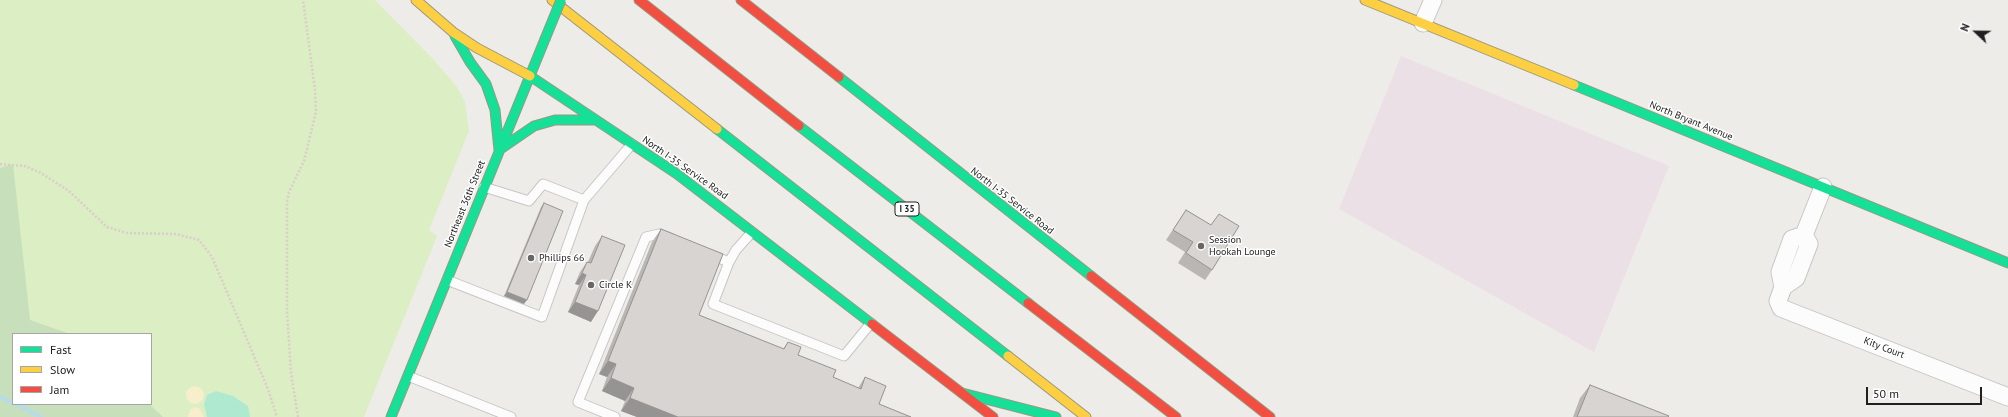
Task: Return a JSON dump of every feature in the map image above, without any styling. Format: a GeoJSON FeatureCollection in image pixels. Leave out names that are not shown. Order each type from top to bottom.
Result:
{"type":"FeatureCollection","features":[{"type":"Feature","properties":{"kind":"main road"},"geometry":{"type":"LineString","coordinates":[[416,0],[452,32],[470,62],[486,84],[495,110],[499,150],[534,126],[555,120],[596,120]]}},
{"type":"Feature","properties":{"kind":"main road"},"geometry":{"type":"LineString","coordinates":[[552,0],[1086,417]]}},
{"type":"Feature","properties":{"kind":"main road","name":"Northeast 36th Street"},"geometry":{"type":"LineString","coordinates":[[391,417],[561,0]]}},
{"type":"Feature","properties":{"kind":"main road","name":"I 35"},"geometry":{"type":"LineString","coordinates":[[639,0],[698,48],[1176,417]]}},
{"type":"Feature","properties":{"kind":"main road","name":"North I-35 Service Road"},"geometry":{"type":"LineString","coordinates":[[741,0],[1270,417]]}},
{"type":"Feature","properties":{"kind":"main road","name":"North Bryant Avenue"},"geometry":{"type":"LineString","coordinates":[[1365,0],[2008,263]]}},
{"type":"Feature","properties":{"kind":"main road","name":"North I-35 Service Road"},"geometry":{"type":"LineString","coordinates":[[452,32],[477,48],[530,76],[677,174],[993,417]]}},
{"type":"Feature","properties":{"kind":"main road"},"geometry":{"type":"LineString","coordinates":[[962,393],[1056,417]]}},
{"type":"Feature","properties":{"kind":"street"},"geometry":{"type":"LineString","coordinates":[[1423,23],[1433,0]]}},
{"type":"Feature","properties":{"kind":"street","name":"Kity Court"},"geometry":{"type":"LineString","coordinates":[[1823,187],[1804,235],[1809,244],[1796,278],[1783,287],[1778,301],[1781,308],[2008,397]]}},
{"type":"Feature","properties":{"kind":"lane"},"geometry":{"type":"LineString","coordinates":[[447,280],[542,317],[584,200],[632,144]]}},
{"type":"Feature","properties":{"kind":"lane"},"geometry":{"type":"LineString","coordinates":[[484,187],[529,201],[543,184],[584,200]]}},
{"type":"Feature","properties":{"kind":"lane"},"geometry":{"type":"LineString","coordinates":[[753,231],[736,250],[729,262],[713,304],[844,356],[872,323]]}},
{"type":"Feature","properties":{"kind":"lane"},"geometry":{"type":"LineString","coordinates":[[615,417],[578,402],[646,237],[659,234],[680,242]]}},
{"type":"Feature","properties":{"kind":"lane"},"geometry":{"type":"LineString","coordinates":[[701,251],[729,262]]}},
{"type":"Feature","properties":{"kind":"lane"},"geometry":{"type":"LineString","coordinates":[[408,376],[511,417]]}},
{"type":"Feature","properties":{"kind":"path"},"geometry":{"type":"LineString","coordinates":[[298,417],[291,373],[287,311],[289,224],[287,202],[304,161],[316,112],[315,90],[303,0]]}},
{"type":"Feature","properties":{"kind":"path"},"geometry":{"type":"LineString","coordinates":[[0,164],[25,166],[41,173],[69,192],[107,227],[127,233],[176,234],[199,240],[212,256],[268,389],[277,417]]}},
{"type":"Feature","properties":{"kind":"shaded area"},"geometry":{"type":"Polygon","coordinates":[[[1401,56],[1669,166],[1594,352],[1339,209],[1401,56]]]}},
{"type":"Feature","properties":{"kind":"green space"},"geometry":{"type":"Polygon","coordinates":[[[0,0],[375,0],[432,58],[457,87],[465,102],[469,131],[429,230],[437,236],[364,417],[0,417],[0,0]]]}},
{"type":"Feature","properties":{"kind":"green space"},"geometry":{"type":"Polygon","coordinates":[[[13,164],[30,320],[67,333],[12,333],[12,405],[150,405],[163,417],[0,417],[0,168],[13,164]]]}},
{"type":"Feature","properties":{"kind":"green space"},"geometry":{"type":"Polygon","coordinates":[[[216,391],[233,396],[248,406],[250,417],[207,417],[204,404],[207,395],[216,391]]]}},
{"type":"Feature","properties":{"kind":"sand"},"geometry":{"type":"Polygon","coordinates":[[[195,386],[201,389],[204,395],[201,401],[195,404],[189,401],[186,395],[189,389],[195,386]]]}},
{"type":"Feature","properties":{"kind":"sand"},"geometry":{"type":"Polygon","coordinates":[[[195,407],[200,409],[204,417],[188,417],[190,410],[195,407]]]}},
{"type":"Feature","properties":{"kind":"building","name":"Phillips 66"},"geometry":{"type":"Polygon","coordinates":[[[544,203],[563,211],[527,300],[507,292],[544,203]]]}},
{"type":"Feature","properties":{"kind":"building","name":"Session Hookah Lounge"},"geometry":{"type":"Polygon","coordinates":[[[1186,210],[1211,225],[1219,214],[1239,226],[1212,270],[1186,253],[1193,242],[1173,230],[1186,210]]]}},
{"type":"Feature","properties":{"kind":"building"},"geometry":{"type":"Polygon","coordinates":[[[661,229],[723,254],[699,315],[784,349],[788,342],[801,347],[798,355],[836,370],[833,377],[861,389],[865,377],[886,386],[879,404],[911,417],[678,417],[630,398],[634,388],[611,378],[616,364],[608,361],[661,229]]]}},
{"type":"Feature","properties":{"kind":"building","name":"Circle K"},"geometry":{"type":"Polygon","coordinates":[[[602,236],[625,245],[598,311],[575,302],[586,275],[582,273],[587,262],[591,263],[602,236]]]}},
{"type":"Feature","properties":{"kind":"building"},"geometry":{"type":"Polygon","coordinates":[[[1590,385],[1669,416],[1577,417],[1590,385]]]}},
{"type":"Feature","properties":{"kind":"waterway"},"geometry":{"type":"LineString","coordinates":[[0,397],[12,403]]}},
{"type":"Feature","properties":{"kind":"waterway"},"geometry":{"type":"LineString","coordinates":[[18,405],[41,417]]}},
{"type":"Feature","properties":{"kind":"traffic: fast"},"geometry":{"type":"LineString","coordinates":[[545,39],[561,0]]}},
{"type":"Feature","properties":{"kind":"traffic: fast"},"geometry":{"type":"LineString","coordinates":[[455,36],[470,62],[486,84],[495,110],[499,150]]}},
{"type":"Feature","properties":{"kind":"traffic: fast"},"geometry":{"type":"LineString","coordinates":[[391,417],[545,39]]}},
{"type":"Feature","properties":{"kind":"traffic: fast"},"geometry":{"type":"LineString","coordinates":[[530,76],[677,174],[872,324]]}},
{"type":"Feature","properties":{"kind":"traffic: fast"},"geometry":{"type":"LineString","coordinates":[[839,77],[1091,276]]}},
{"type":"Feature","properties":{"kind":"traffic: fast"},"geometry":{"type":"LineString","coordinates":[[1574,85],[2008,263]]}},
{"type":"Feature","properties":{"kind":"traffic: fast"},"geometry":{"type":"LineString","coordinates":[[499,150],[534,126],[555,120],[596,120]]}},
{"type":"Feature","properties":{"kind":"traffic: fast"},"geometry":{"type":"LineString","coordinates":[[799,126],[1028,303]]}},
{"type":"Feature","properties":{"kind":"traffic: fast"},"geometry":{"type":"LineString","coordinates":[[717,129],[1008,356]]}},
{"type":"Feature","properties":{"kind":"traffic: fast"},"geometry":{"type":"LineString","coordinates":[[962,393],[1056,417]]}},
{"type":"Feature","properties":{"kind":"traffic: slow"},"geometry":{"type":"LineString","coordinates":[[416,0],[453,32],[477,48],[530,76]]}},
{"type":"Feature","properties":{"kind":"traffic: slow"},"geometry":{"type":"LineString","coordinates":[[552,0],[717,129]]}},
{"type":"Feature","properties":{"kind":"traffic: slow"},"geometry":{"type":"LineString","coordinates":[[1365,0],[1574,85]]}},
{"type":"Feature","properties":{"kind":"traffic: slow"},"geometry":{"type":"LineString","coordinates":[[1008,356],[1086,417]]}},
{"type":"Feature","properties":{"kind":"traffic: jam"},"geometry":{"type":"LineString","coordinates":[[639,0],[799,126]]}},
{"type":"Feature","properties":{"kind":"traffic: jam"},"geometry":{"type":"LineString","coordinates":[[741,0],[839,77]]}},
{"type":"Feature","properties":{"kind":"traffic: jam"},"geometry":{"type":"LineString","coordinates":[[1091,276],[1270,417]]}},
{"type":"Feature","properties":{"kind":"traffic: jam"},"geometry":{"type":"LineString","coordinates":[[1028,303],[1176,417]]}},
{"type":"Feature","properties":{"kind":"traffic: jam"},"geometry":{"type":"LineString","coordinates":[[872,324],[993,417]]}},
{"type":"Feature","properties":{"kind":"place","name":"Session Hookah Lounge"},"geometry":{"type":"Point","coordinates":[1201,246]}},
{"type":"Feature","properties":{"kind":"place","name":"Phillips 66"},"geometry":{"type":"Point","coordinates":[531,258]}},
{"type":"Feature","properties":{"kind":"place","name":"Circle K"},"geometry":{"type":"Point","coordinates":[591,285]}}]}
